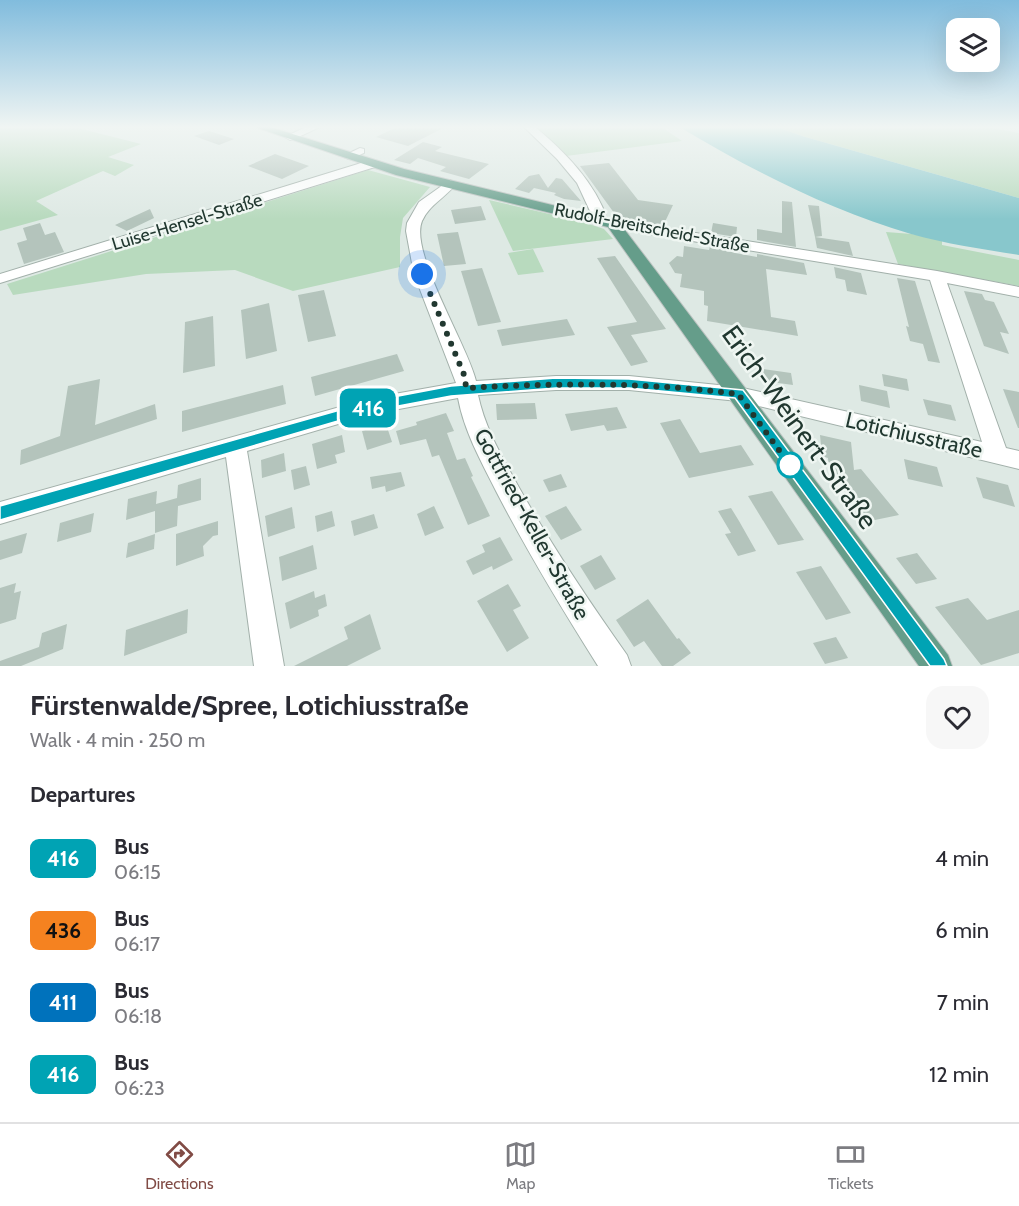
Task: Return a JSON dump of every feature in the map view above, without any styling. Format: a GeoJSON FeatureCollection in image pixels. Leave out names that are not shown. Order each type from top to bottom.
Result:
{"type":"FeatureCollection","features":[{"type":"Feature","properties":{"kind":"main road","name":"Rudolf-Breitscheid-Straße"},"geometry":{"type":"LineString","coordinates":[[352,157],[371,164],[607,223]]}},
{"type":"Feature","properties":{"kind":"main road","name":"Erich-Weinert-Straße"},"geometry":{"type":"LineString","coordinates":[[607,223],[738,394],[937,666]]}},
{"type":"Feature","properties":{"kind":"street"},"geometry":{"type":"LineString","coordinates":[[560,157],[569,166],[607,223]]}},
{"type":"Feature","properties":{"kind":"street","name":"Luise-Hensel-Straße"},"geometry":{"type":"LineString","coordinates":[[2,279],[371,164]]}},
{"type":"Feature","properties":{"kind":"street","name":"Gottfried-Keller-Straße"},"geometry":{"type":"LineString","coordinates":[[450,184],[424,205],[418,213],[413,231],[422,274],[465,377],[472,417],[486,451],[526,524],[616,666]]}},
{"type":"Feature","properties":{"kind":"street","name":"Rudolf-Breitscheid-Straße"},"geometry":{"type":"LineString","coordinates":[[607,223],[937,276],[1019,292]]}},
{"type":"Feature","properties":{"kind":"street"},"geometry":{"type":"LineString","coordinates":[[937,276],[997,454]]}},
{"type":"Feature","properties":{"kind":"street","name":"Lotichiusstraße"},"geometry":{"type":"LineString","coordinates":[[0,513],[372,406],[466,388],[556,383],[629,384],[738,394],[1019,460]]}},
{"type":"Feature","properties":{"kind":"street"},"geometry":{"type":"LineString","coordinates":[[235,445],[269,666]]}},
{"type":"Feature","properties":{"kind":"green space"},"geometry":{"type":"Polygon","coordinates":[[[0,157],[108,157],[134,165],[115,176],[103,171],[36,201],[58,215],[0,231],[0,157]]]}},
{"type":"Feature","properties":{"kind":"green space"},"geometry":{"type":"Polygon","coordinates":[[[876,157],[1019,157],[1019,198],[876,157]]]}},
{"type":"Feature","properties":{"kind":"green space"},"geometry":{"type":"Polygon","coordinates":[[[368,170],[430,187],[403,218],[400,237],[400,267],[293,291],[235,270],[146,274],[13,295],[7,284],[368,170]]]}},
{"type":"Feature","properties":{"kind":"green space"},"geometry":{"type":"Polygon","coordinates":[[[489,200],[580,221],[604,229],[613,239],[513,251],[489,200]]]}},
{"type":"Feature","properties":{"kind":"green space"},"geometry":{"type":"Polygon","coordinates":[[[886,232],[942,240],[942,245],[1019,260],[1019,286],[898,264],[886,232]]]}},
{"type":"Feature","properties":{"kind":"green space"},"geometry":{"type":"Polygon","coordinates":[[[533,249],[544,272],[518,275],[508,253],[533,249]]]}},
{"type":"Feature","properties":{"kind":"water"},"geometry":{"type":"Polygon","coordinates":[[[732,157],[876,157],[1019,198],[1019,255],[924,238],[880,224],[791,188],[732,157]]]}},
{"type":"Feature","properties":{"kind":"building"},"geometry":{"type":"Polygon","coordinates":[[[268,157],[284,157],[309,166],[282,179],[248,166],[268,157]]]}},
{"type":"Feature","properties":{"kind":"building"},"geometry":{"type":"Polygon","coordinates":[[[399,157],[460,157],[489,164],[469,179],[440,171],[446,167],[418,158],[410,164],[394,160],[399,157]]]}},
{"type":"Feature","properties":{"kind":"building"},"geometry":{"type":"Polygon","coordinates":[[[609,163],[638,200],[673,205],[663,226],[617,217],[580,166],[609,163]]]}},
{"type":"Feature","properties":{"kind":"building"},"geometry":{"type":"Polygon","coordinates":[[[539,174],[548,188],[556,178],[562,179],[581,201],[564,199],[554,195],[556,193],[534,188],[529,193],[515,189],[529,176],[539,174]]]}},
{"type":"Feature","properties":{"kind":"building"},"geometry":{"type":"Polygon","coordinates":[[[782,201],[792,202],[796,247],[757,240],[757,229],[782,233],[782,201]]]}},
{"type":"Feature","properties":{"kind":"building"},"geometry":{"type":"Polygon","coordinates":[[[808,205],[819,206],[822,236],[815,237],[808,205]]]}},
{"type":"Feature","properties":{"kind":"building"},"geometry":{"type":"Polygon","coordinates":[[[481,206],[486,220],[455,224],[451,210],[481,206]]]}},
{"type":"Feature","properties":{"kind":"building"},"geometry":{"type":"Polygon","coordinates":[[[150,209],[154,218],[127,231],[115,225],[150,209]]]}},
{"type":"Feature","properties":{"kind":"building"},"geometry":{"type":"Polygon","coordinates":[[[40,223],[45,235],[55,232],[64,252],[24,264],[17,243],[27,240],[23,228],[40,223]]]}},
{"type":"Feature","properties":{"kind":"building"},"geometry":{"type":"Polygon","coordinates":[[[713,223],[737,227],[736,237],[711,233],[713,223]]]}},
{"type":"Feature","properties":{"kind":"building"},"geometry":{"type":"Polygon","coordinates":[[[458,232],[466,264],[444,266],[437,234],[458,232]]]}},
{"type":"Feature","properties":{"kind":"building"},"geometry":{"type":"Polygon","coordinates":[[[815,237],[849,242],[853,256],[817,248],[815,237]]]}},
{"type":"Feature","properties":{"kind":"building"},"geometry":{"type":"Polygon","coordinates":[[[684,246],[709,250],[710,246],[735,250],[735,253],[757,257],[757,254],[804,263],[807,275],[766,269],[771,317],[795,321],[798,336],[707,321],[708,306],[704,305],[704,291],[680,287],[682,274],[675,273],[669,263],[677,256],[683,257],[684,246]]]}},
{"type":"Feature","properties":{"kind":"building"},"geometry":{"type":"Polygon","coordinates":[[[615,256],[666,329],[631,335],[648,362],[631,366],[607,327],[637,322],[597,258],[615,256]]]}},
{"type":"Feature","properties":{"kind":"building"},"geometry":{"type":"Polygon","coordinates":[[[834,267],[861,273],[867,295],[847,291],[845,280],[836,278],[834,267]]]}},
{"type":"Feature","properties":{"kind":"building"},"geometry":{"type":"Polygon","coordinates":[[[482,268],[501,322],[478,326],[461,271],[482,268]]]}},
{"type":"Feature","properties":{"kind":"building"},"geometry":{"type":"Polygon","coordinates":[[[897,278],[915,281],[940,363],[928,361],[923,344],[910,341],[906,326],[909,327],[897,278]]]}},
{"type":"Feature","properties":{"kind":"building"},"geometry":{"type":"Polygon","coordinates":[[[324,290],[336,336],[308,342],[298,295],[324,290]]]}},
{"type":"Feature","properties":{"kind":"building"},"geometry":{"type":"Polygon","coordinates":[[[964,291],[982,294],[985,300],[994,302],[1009,334],[1000,332],[1009,354],[984,346],[964,291]]]}},
{"type":"Feature","properties":{"kind":"building"},"geometry":{"type":"Polygon","coordinates":[[[269,303],[277,351],[246,359],[241,310],[269,303]]]}},
{"type":"Feature","properties":{"kind":"building"},"geometry":{"type":"Polygon","coordinates":[[[213,316],[215,366],[183,373],[185,322],[213,316]]]}},
{"type":"Feature","properties":{"kind":"building"},"geometry":{"type":"Polygon","coordinates":[[[567,319],[575,335],[502,346],[497,330],[567,319]]]}},
{"type":"Feature","properties":{"kind":"building"},"geometry":{"type":"Polygon","coordinates":[[[397,354],[404,371],[315,396],[311,377],[397,354]]]}},
{"type":"Feature","properties":{"kind":"building"},"geometry":{"type":"Polygon","coordinates":[[[763,369],[791,373],[793,385],[764,381],[763,369]]]}},
{"type":"Feature","properties":{"kind":"building"},"geometry":{"type":"Polygon","coordinates":[[[882,374],[907,379],[909,391],[884,386],[882,374]]]}},
{"type":"Feature","properties":{"kind":"building"},"geometry":{"type":"Polygon","coordinates":[[[100,379],[95,425],[155,404],[157,419],[20,465],[21,450],[60,436],[68,386],[100,379]]]}},
{"type":"Feature","properties":{"kind":"building"},"geometry":{"type":"Polygon","coordinates":[[[283,385],[286,404],[182,432],[182,411],[283,385]]]}},
{"type":"Feature","properties":{"kind":"building"},"geometry":{"type":"Polygon","coordinates":[[[859,385],[887,391],[890,408],[861,401],[859,385]]]}},
{"type":"Feature","properties":{"kind":"building"},"geometry":{"type":"Polygon","coordinates":[[[1003,389],[1019,392],[1019,428],[1018,428],[1003,389]]]}},
{"type":"Feature","properties":{"kind":"building"},"geometry":{"type":"Polygon","coordinates":[[[923,399],[951,405],[956,421],[928,415],[923,399]]]}},
{"type":"Feature","properties":{"kind":"building"},"geometry":{"type":"Polygon","coordinates":[[[535,403],[537,419],[497,420],[496,404],[535,403]]]}},
{"type":"Feature","properties":{"kind":"building"},"geometry":{"type":"Polygon","coordinates":[[[617,407],[627,428],[607,431],[604,425],[571,431],[565,414],[617,407]]]}},
{"type":"Feature","properties":{"kind":"building"},"geometry":{"type":"Polygon","coordinates":[[[446,413],[454,431],[447,433],[457,460],[465,458],[473,476],[471,477],[490,516],[468,525],[439,455],[432,457],[426,439],[400,445],[396,431],[446,413]]]}},
{"type":"Feature","properties":{"kind":"building"},"geometry":{"type":"Polygon","coordinates":[[[680,419],[700,453],[741,445],[754,465],[689,478],[660,423],[680,419]]]}},
{"type":"Feature","properties":{"kind":"building"},"geometry":{"type":"Polygon","coordinates":[[[386,424],[392,442],[367,450],[362,431],[386,424]]]}},
{"type":"Feature","properties":{"kind":"building"},"geometry":{"type":"Polygon","coordinates":[[[342,435],[345,452],[335,455],[337,463],[317,469],[312,444],[342,435]]]}},
{"type":"Feature","properties":{"kind":"building"},"geometry":{"type":"Polygon","coordinates":[[[820,435],[851,442],[854,470],[861,469],[899,515],[870,521],[829,468],[828,458],[822,456],[820,435]]]}},
{"type":"Feature","properties":{"kind":"building"},"geometry":{"type":"Polygon","coordinates":[[[284,453],[286,471],[262,478],[261,460],[284,453]]]}},
{"type":"Feature","properties":{"kind":"building"},"geometry":{"type":"Polygon","coordinates":[[[904,459],[937,467],[943,487],[908,479],[904,459]]]}},
{"type":"Feature","properties":{"kind":"building"},"geometry":{"type":"Polygon","coordinates":[[[306,466],[310,485],[294,490],[291,470],[306,466]]]}},
{"type":"Feature","properties":{"kind":"building"},"geometry":{"type":"Polygon","coordinates":[[[401,472],[405,486],[386,492],[385,486],[372,489],[370,477],[401,472]]]}},
{"type":"Feature","properties":{"kind":"building"},"geometry":{"type":"Polygon","coordinates":[[[561,474],[567,487],[549,492],[543,480],[561,474]]]}},
{"type":"Feature","properties":{"kind":"building"},"geometry":{"type":"Polygon","coordinates":[[[976,477],[1008,485],[1015,507],[983,498],[976,477]]]}},
{"type":"Feature","properties":{"kind":"building"},"geometry":{"type":"Polygon","coordinates":[[[201,478],[201,500],[178,506],[177,526],[155,533],[155,511],[126,520],[128,499],[157,491],[156,504],[177,498],[178,485],[201,478]]]}},
{"type":"Feature","properties":{"kind":"building"},"geometry":{"type":"Polygon","coordinates":[[[772,491],[804,540],[778,545],[748,496],[772,491]]]}},
{"type":"Feature","properties":{"kind":"building"},"geometry":{"type":"Polygon","coordinates":[[[434,506],[444,528],[425,536],[417,514],[434,506]]]}},
{"type":"Feature","properties":{"kind":"building"},"geometry":{"type":"Polygon","coordinates":[[[566,506],[582,530],[561,540],[545,516],[566,506]]]}},
{"type":"Feature","properties":{"kind":"building"},"geometry":{"type":"Polygon","coordinates":[[[292,507],[295,528],[268,537],[265,516],[292,507]]]}},
{"type":"Feature","properties":{"kind":"building"},"geometry":{"type":"Polygon","coordinates":[[[731,508],[756,551],[738,556],[725,534],[731,533],[718,511],[731,508]]]}},
{"type":"Feature","properties":{"kind":"building"},"geometry":{"type":"Polygon","coordinates":[[[332,511],[335,526],[317,532],[315,516],[332,511]]]}},
{"type":"Feature","properties":{"kind":"building"},"geometry":{"type":"Polygon","coordinates":[[[94,513],[91,532],[57,542],[60,523],[94,513]]]}},
{"type":"Feature","properties":{"kind":"building"},"geometry":{"type":"Polygon","coordinates":[[[374,514],[378,528],[354,536],[351,521],[374,514]]]}},
{"type":"Feature","properties":{"kind":"building"},"geometry":{"type":"Polygon","coordinates":[[[218,521],[218,535],[213,536],[203,546],[204,556],[176,566],[176,534],[218,521]]]}},
{"type":"Feature","properties":{"kind":"building"},"geometry":{"type":"Polygon","coordinates":[[[27,533],[22,553],[0,560],[0,541],[27,533]]]}},
{"type":"Feature","properties":{"kind":"building"},"geometry":{"type":"Polygon","coordinates":[[[155,534],[154,549],[126,558],[128,543],[155,534]]]}},
{"type":"Feature","properties":{"kind":"building"},"geometry":{"type":"Polygon","coordinates":[[[500,537],[513,560],[493,570],[492,566],[473,575],[466,561],[485,552],[482,545],[500,537]]]}},
{"type":"Feature","properties":{"kind":"building"},"geometry":{"type":"Polygon","coordinates":[[[313,545],[317,569],[282,581],[279,557],[313,545]]]}},
{"type":"Feature","properties":{"kind":"building"},"geometry":{"type":"Polygon","coordinates":[[[917,553],[937,579],[916,584],[896,558],[917,553]]]}},
{"type":"Feature","properties":{"kind":"building"},"geometry":{"type":"Polygon","coordinates":[[[601,555],[616,579],[595,590],[580,566],[601,555]]]}},
{"type":"Feature","properties":{"kind":"building"},"geometry":{"type":"Polygon","coordinates":[[[821,566],[851,613],[826,620],[796,572],[821,566]]]}},
{"type":"Feature","properties":{"kind":"building"},"geometry":{"type":"Polygon","coordinates":[[[16,583],[14,593],[21,591],[16,619],[0,624],[0,588],[16,583]]]}},
{"type":"Feature","properties":{"kind":"building"},"geometry":{"type":"Polygon","coordinates":[[[508,584],[521,606],[513,610],[529,638],[507,652],[477,601],[508,584]]]}},
{"type":"Feature","properties":{"kind":"building"},"geometry":{"type":"Polygon","coordinates":[[[314,591],[315,598],[325,594],[327,606],[318,610],[319,616],[290,629],[285,603],[314,591]]]}},
{"type":"Feature","properties":{"kind":"building"},"geometry":{"type":"Polygon","coordinates":[[[968,598],[987,620],[1019,610],[1019,653],[981,665],[935,607],[968,598]]]}},
{"type":"Feature","properties":{"kind":"building"},"geometry":{"type":"Polygon","coordinates":[[[648,599],[677,639],[679,638],[691,653],[673,666],[662,666],[644,641],[634,647],[616,620],[648,599]]]}},
{"type":"Feature","properties":{"kind":"building"},"geometry":{"type":"Polygon","coordinates":[[[188,609],[187,633],[124,656],[126,630],[188,609]]]}},
{"type":"Feature","properties":{"kind":"building"},"geometry":{"type":"Polygon","coordinates":[[[370,614],[381,649],[347,666],[294,666],[348,639],[344,627],[370,614]]]}},
{"type":"Feature","properties":{"kind":"building"},"geometry":{"type":"Polygon","coordinates":[[[67,624],[63,649],[21,666],[0,666],[0,661],[39,647],[42,633],[67,624]]]}},
{"type":"Feature","properties":{"kind":"building"},"geometry":{"type":"Polygon","coordinates":[[[836,637],[848,658],[825,664],[813,643],[836,637]]]}},
{"type":"Feature","properties":{"kind":"bus line","name":"416"},"geometry":{"type":"LineString","coordinates":[[0,513],[372,406],[466,388],[556,383],[629,384],[738,394],[937,666]]}},
{"type":"Feature","properties":{"kind":"route"},"geometry":{"type":"LineString","coordinates":[[422,274],[465,377],[466,388],[556,383],[629,384],[738,394],[790,465]]}}]}
